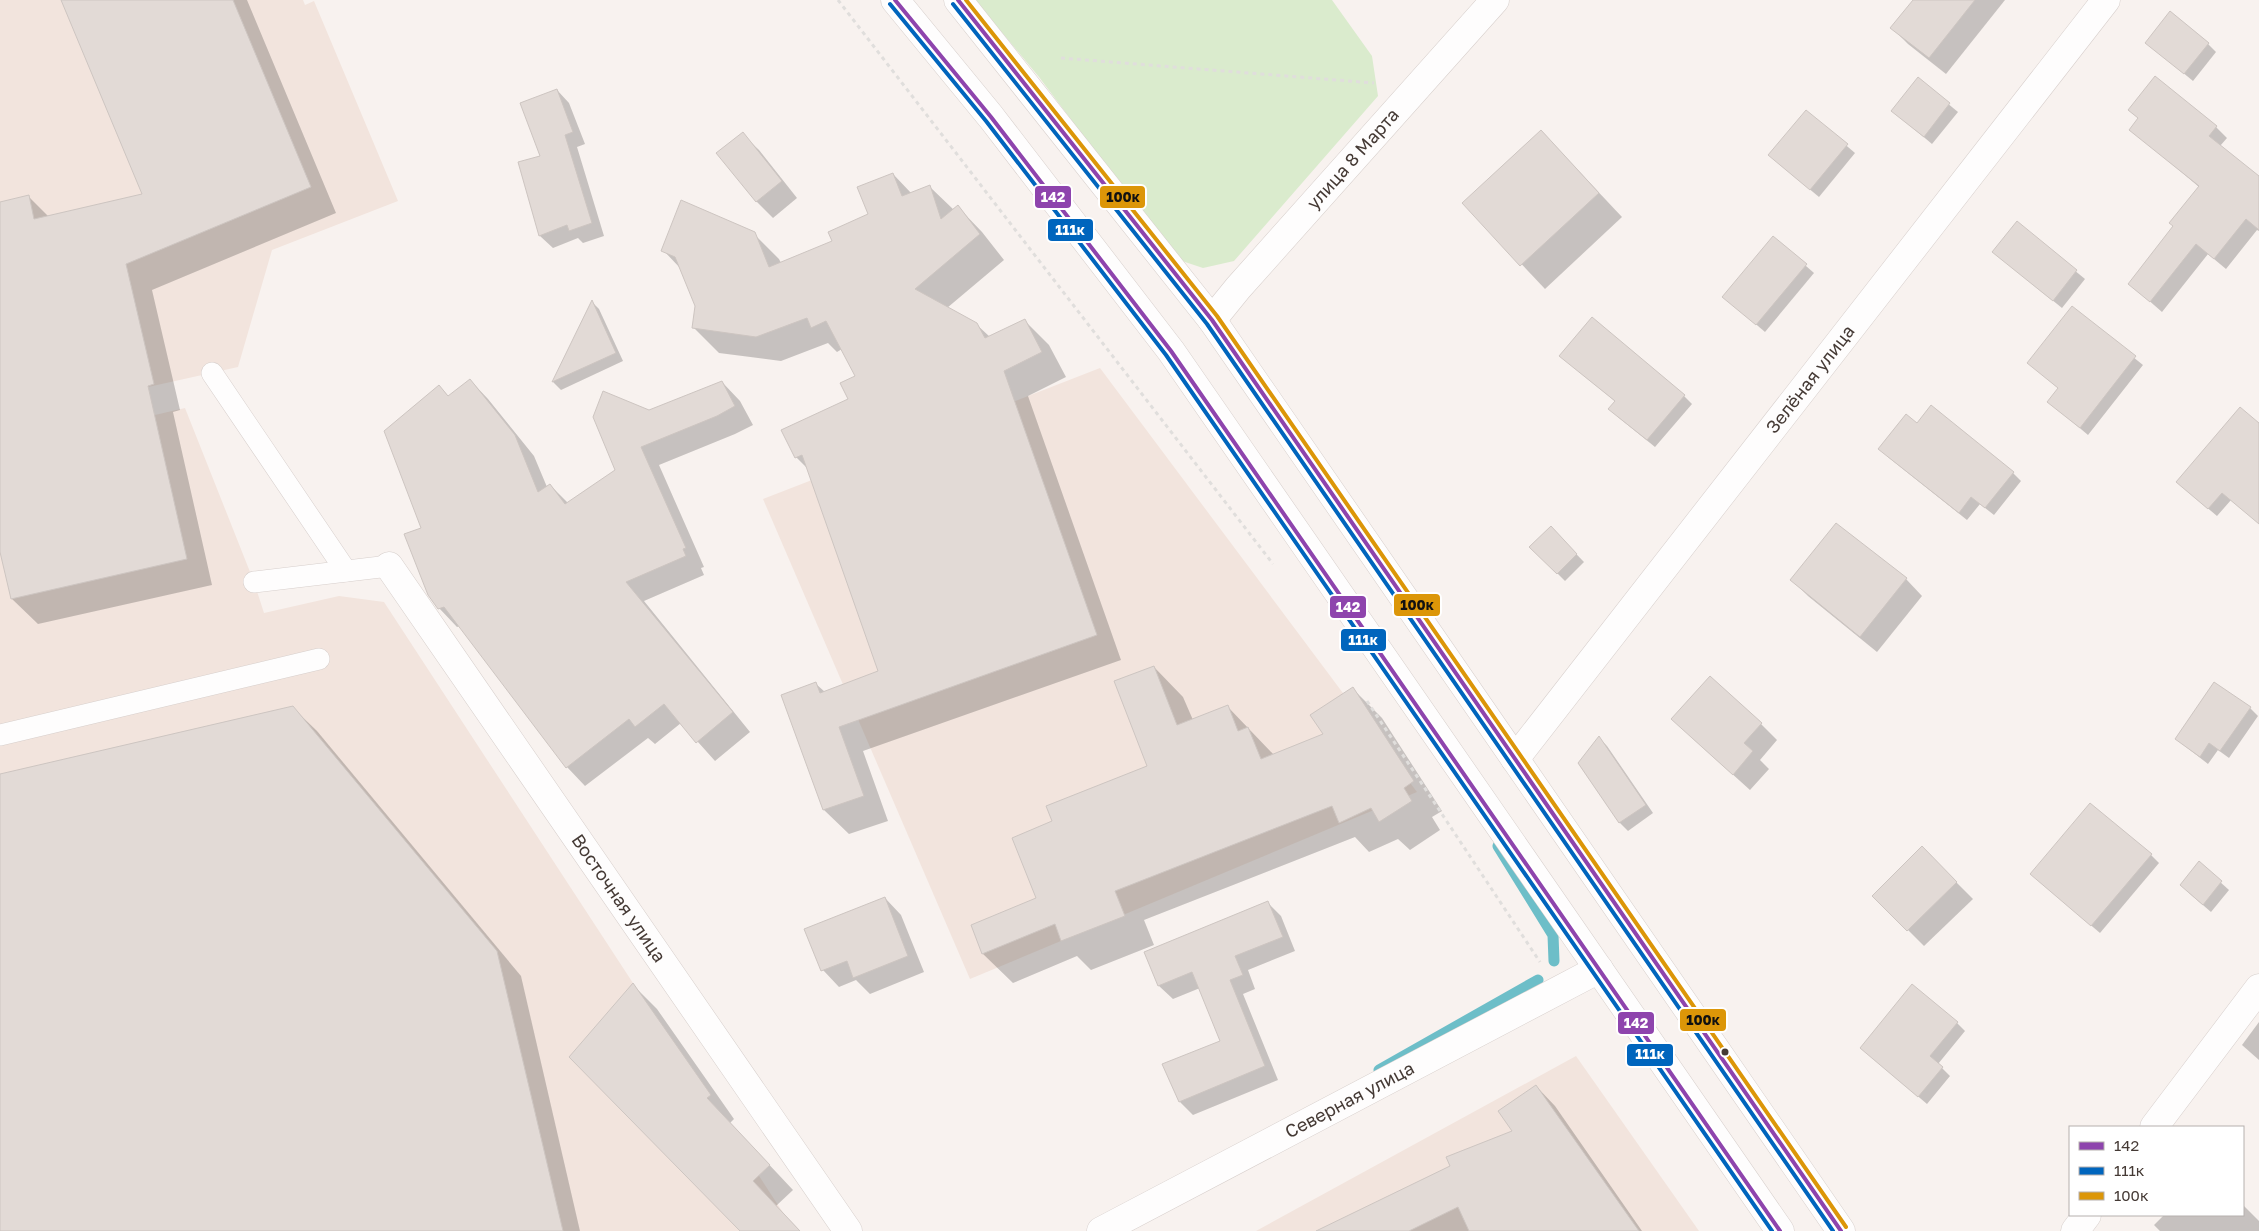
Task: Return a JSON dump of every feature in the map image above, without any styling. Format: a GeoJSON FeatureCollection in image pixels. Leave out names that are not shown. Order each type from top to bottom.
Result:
{"type":"FeatureCollection","features":[{"type":"Feature","properties":{"kind":"main road"},"geometry":{"type":"LineString","coordinates":[[895,0],[991,117],[1171,351],[1780,1231]]}},
{"type":"Feature","properties":{"kind":"main road"},"geometry":{"type":"LineString","coordinates":[[958,0],[1212,320],[1840,1231]]}},
{"type":"Feature","properties":{"kind":"main road","name":"улица 8 Марта"},"geometry":{"type":"LineString","coordinates":[[1212,320],[1238,288],[1495,0]]}},
{"type":"Feature","properties":{"kind":"main road","name":"Зелёная улица"},"geometry":{"type":"LineString","coordinates":[[1515,759],[2106,0]]}},
{"type":"Feature","properties":{"kind":"main road","name":"Восточная улица"},"geometry":{"type":"LineString","coordinates":[[389,566],[848,1231]]}},
{"type":"Feature","properties":{"kind":"main road","name":"Северная улица"},"geometry":{"type":"LineString","coordinates":[[1101,1231],[1599,969]]}},
{"type":"Feature","properties":{"kind":"main road"},"geometry":{"type":"LineString","coordinates":[[2155,1126],[2259,988]]}},
{"type":"Feature","properties":{"kind":"main road"},"geometry":{"type":"LineString","coordinates":[[2075,1231],[2086,1216]]}},
{"type":"Feature","properties":{"kind":"lane"},"geometry":{"type":"LineString","coordinates":[[212,373],[346,571]]}},
{"type":"Feature","properties":{"kind":"lane"},"geometry":{"type":"LineString","coordinates":[[254,582],[389,566]]}},
{"type":"Feature","properties":{"kind":"lane"},"geometry":{"type":"LineString","coordinates":[[0,735],[319,659]]}},
{"type":"Feature","properties":{"kind":"path"},"geometry":{"type":"LineString","coordinates":[[838,0],[1273,564]]}},
{"type":"Feature","properties":{"kind":"path"},"geometry":{"type":"LineString","coordinates":[[1061,58],[1417,87]]}},
{"type":"Feature","properties":{"kind":"path"},"geometry":{"type":"LineString","coordinates":[[1363,693],[1558,990]]}},
{"type":"Feature","properties":{"kind":"shaded area"},"geometry":{"type":"Polygon","coordinates":[[[0,0],[303,0],[305,5],[314,1],[398,201],[272,250],[238,367],[0,420],[0,0]]]}},
{"type":"Feature","properties":{"kind":"shaded area"},"geometry":{"type":"Polygon","coordinates":[[[1100,368],[1417,792],[970,979],[763,499],[1100,368]]]}},
{"type":"Feature","properties":{"kind":"shaded area"},"geometry":{"type":"Polygon","coordinates":[[[185,408],[254,582],[264,613],[339,596],[384,602],[795,1231],[0,1231],[0,451],[185,408]]]}},
{"type":"Feature","properties":{"kind":"shaded area"},"geometry":{"type":"Polygon","coordinates":[[[1576,1056],[1699,1231],[1256,1231],[1576,1056]]]}},
{"type":"Feature","properties":{"kind":"green space"},"geometry":{"type":"Polygon","coordinates":[[[975,0],[1332,0],[1372,56],[1378,96],[1234,261],[1203,268],[1176,259],[1039,77],[975,0]]]}},
{"type":"Feature","properties":{"kind":"building"},"geometry":{"type":"Polygon","coordinates":[[[61,0],[233,0],[311,187],[126,264],[154,384],[148,386],[187,559],[11,599],[0,552],[0,202],[29,195],[34,219],[142,194],[61,0]]]}},
{"type":"Feature","properties":{"kind":"building"},"geometry":{"type":"Polygon","coordinates":[[[1913,0],[1975,0],[1929,58],[1890,28],[1913,0]]]}},
{"type":"Feature","properties":{"kind":"building"},"geometry":{"type":"Polygon","coordinates":[[[2170,11],[2209,43],[2184,74],[2145,43],[2170,11]]]}},
{"type":"Feature","properties":{"kind":"building"},"geometry":{"type":"Polygon","coordinates":[[[2155,76],[2217,126],[2209,136],[2259,176],[2259,230],[2246,219],[2214,259],[2196,244],[2150,302],[2128,284],[2173,226],[2169,223],[2199,186],[2129,130],[2138,118],[2128,110],[2155,76]]]}},
{"type":"Feature","properties":{"kind":"building"},"geometry":{"type":"Polygon","coordinates":[[[1918,77],[1950,103],[1924,137],[1891,111],[1918,77]]]}},
{"type":"Feature","properties":{"kind":"building"},"geometry":{"type":"Polygon","coordinates":[[[557,89],[573,132],[565,135],[592,223],[569,231],[567,225],[539,236],[518,162],[540,156],[520,103],[557,89]]]}},
{"type":"Feature","properties":{"kind":"building"},"geometry":{"type":"Polygon","coordinates":[[[1806,110],[1848,144],[1810,190],[1768,155],[1806,110]]]}},
{"type":"Feature","properties":{"kind":"building"},"geometry":{"type":"Polygon","coordinates":[[[1541,130],[1599,193],[1520,266],[1462,203],[1541,130]]]}},
{"type":"Feature","properties":{"kind":"building"},"geometry":{"type":"Polygon","coordinates":[[[743,132],[782,181],[756,202],[716,153],[743,132]]]}},
{"type":"Feature","properties":{"kind":"building"},"geometry":{"type":"Polygon","coordinates":[[[893,173],[902,196],[930,185],[941,219],[958,205],[980,234],[915,289],[977,323],[985,338],[1025,319],[1042,352],[1004,371],[1097,635],[839,727],[864,796],[823,810],[781,695],[816,682],[820,693],[878,671],[802,455],[795,458],[781,430],[848,399],[840,383],[855,376],[826,321],[811,328],[807,318],[756,337],[692,328],[695,306],[675,257],[661,251],[681,200],[755,232],[769,267],[832,241],[828,232],[868,214],[857,187],[893,173]]]}},
{"type":"Feature","properties":{"kind":"building"},"geometry":{"type":"Polygon","coordinates":[[[2017,221],[2077,270],[2053,301],[1992,252],[2017,221]]]}},
{"type":"Feature","properties":{"kind":"building"},"geometry":{"type":"Polygon","coordinates":[[[1773,236],[1807,264],[1756,325],[1722,297],[1773,236]]]}},
{"type":"Feature","properties":{"kind":"building"},"geometry":{"type":"Polygon","coordinates":[[[592,300],[616,353],[552,382],[592,300]]]}},
{"type":"Feature","properties":{"kind":"building"},"geometry":{"type":"Polygon","coordinates":[[[2072,306],[2136,356],[2080,428],[2047,402],[2058,388],[2027,363],[2072,306]]]}},
{"type":"Feature","properties":{"kind":"building"},"geometry":{"type":"Polygon","coordinates":[[[1592,317],[1685,395],[1647,440],[1608,409],[1615,401],[1559,356],[1592,317]]]}},
{"type":"Feature","properties":{"kind":"building"},"geometry":{"type":"Polygon","coordinates":[[[470,379],[515,435],[538,492],[550,484],[565,504],[615,470],[593,417],[603,391],[649,410],[722,381],[735,406],[717,416],[641,447],[686,548],[683,549],[686,556],[626,582],[733,712],[696,743],[664,704],[635,727],[629,719],[566,768],[444,607],[438,609],[428,595],[404,534],[421,528],[384,431],[439,385],[448,396],[470,379]]]}},
{"type":"Feature","properties":{"kind":"building"},"geometry":{"type":"Polygon","coordinates":[[[1931,405],[2014,472],[1985,508],[1971,497],[1959,513],[1878,449],[1906,414],[1917,423],[1931,405]]]}},
{"type":"Feature","properties":{"kind":"building"},"geometry":{"type":"Polygon","coordinates":[[[2240,407],[2259,423],[2259,524],[2222,493],[2208,509],[2176,482],[2240,407]]]}},
{"type":"Feature","properties":{"kind":"building"},"geometry":{"type":"Polygon","coordinates":[[[1836,523],[1907,578],[1860,637],[1790,580],[1836,523]]]}},
{"type":"Feature","properties":{"kind":"building"},"geometry":{"type":"Polygon","coordinates":[[[1551,526],[1577,554],[1557,574],[1529,547],[1551,526]]]}},
{"type":"Feature","properties":{"kind":"building"},"geometry":{"type":"Polygon","coordinates":[[[1154,666],[1177,725],[1228,705],[1238,731],[1248,727],[1261,759],[1323,734],[1310,715],[1353,687],[1414,781],[1404,788],[1412,801],[1379,822],[1371,808],[1339,823],[1332,806],[1115,891],[1125,916],[1061,941],[1055,924],[982,954],[971,925],[1036,898],[1012,838],[1052,821],[1046,806],[1147,766],[1114,681],[1154,666]]]}},
{"type":"Feature","properties":{"kind":"building"},"geometry":{"type":"Polygon","coordinates":[[[1710,676],[1762,723],[1744,743],[1753,751],[1733,775],[1671,719],[1710,676]]]}},
{"type":"Feature","properties":{"kind":"building"},"geometry":{"type":"Polygon","coordinates":[[[2214,682],[2251,707],[2220,751],[2209,743],[2200,757],[2175,739],[2214,682]]]}},
{"type":"Feature","properties":{"kind":"building"},"geometry":{"type":"Polygon","coordinates":[[[293,706],[497,951],[563,1231],[0,1231],[0,774],[293,706]]]}},
{"type":"Feature","properties":{"kind":"building"},"geometry":{"type":"Polygon","coordinates":[[[1599,736],[1646,805],[1619,823],[1578,763],[1599,736]]]}},
{"type":"Feature","properties":{"kind":"building"},"geometry":{"type":"Polygon","coordinates":[[[2090,803],[2152,854],[2091,926],[2030,874],[2090,803]]]}},
{"type":"Feature","properties":{"kind":"building"},"geometry":{"type":"Polygon","coordinates":[[[1922,846],[1957,882],[1907,931],[1872,896],[1922,846]]]}},
{"type":"Feature","properties":{"kind":"building"},"geometry":{"type":"Polygon","coordinates":[[[2199,861],[2222,881],[2203,905],[2180,885],[2199,861]]]}},
{"type":"Feature","properties":{"kind":"building"},"geometry":{"type":"Polygon","coordinates":[[[885,897],[908,956],[853,978],[847,961],[821,971],[804,929],[885,897]]]}},
{"type":"Feature","properties":{"kind":"building"},"geometry":{"type":"Polygon","coordinates":[[[1268,901],[1283,937],[1235,956],[1243,975],[1230,980],[1265,1066],[1179,1102],[1162,1064],[1220,1041],[1192,972],[1158,986],[1144,952],[1268,901]]]}},
{"type":"Feature","properties":{"kind":"building"},"geometry":{"type":"Polygon","coordinates":[[[633,983],[711,1095],[707,1098],[770,1165],[753,1181],[800,1231],[740,1231],[569,1057],[633,983]]]}},
{"type":"Feature","properties":{"kind":"building"},"geometry":{"type":"Polygon","coordinates":[[[1912,984],[1958,1022],[1930,1056],[1943,1067],[1918,1097],[1860,1048],[1912,984]]]}},
{"type":"Feature","properties":{"kind":"building"},"geometry":{"type":"Polygon","coordinates":[[[1536,1085],[1639,1231],[1469,1231],[1458,1207],[1409,1231],[1316,1231],[1450,1166],[1446,1157],[1512,1131],[1498,1111],[1536,1085]]]}},
{"type":"Feature","properties":{"kind":"waterway"},"geometry":{"type":"LineString","coordinates":[[1498,846],[1553,935],[1554,961]]}},
{"type":"Feature","properties":{"kind":"waterway"},"geometry":{"type":"LineString","coordinates":[[1379,1070],[1538,980]]}},
{"type":"Feature","properties":{"kind":"transit line","name":"142"},"geometry":{"type":"LineString","coordinates":[[895,0],[991,117],[1171,351],[1780,1231]]}},
{"type":"Feature","properties":{"kind":"transit line","name":"142"},"geometry":{"type":"LineString","coordinates":[[958,0],[1212,320],[1841,1231]]}},
{"type":"Feature","properties":{"kind":"transit line","name":"100к"},"geometry":{"type":"LineString","coordinates":[[966,0],[1217,316],[1846,1227]]}},
{"type":"Feature","properties":{"kind":"transit line","name":"111к"},"geometry":{"type":"LineString","coordinates":[[890,4],[986,121],[1166,355],[1772,1231]]}},
{"type":"Feature","properties":{"kind":"transit line","name":"111к"},"geometry":{"type":"LineString","coordinates":[[953,4],[1207,324],[1833,1231]]}}]}
